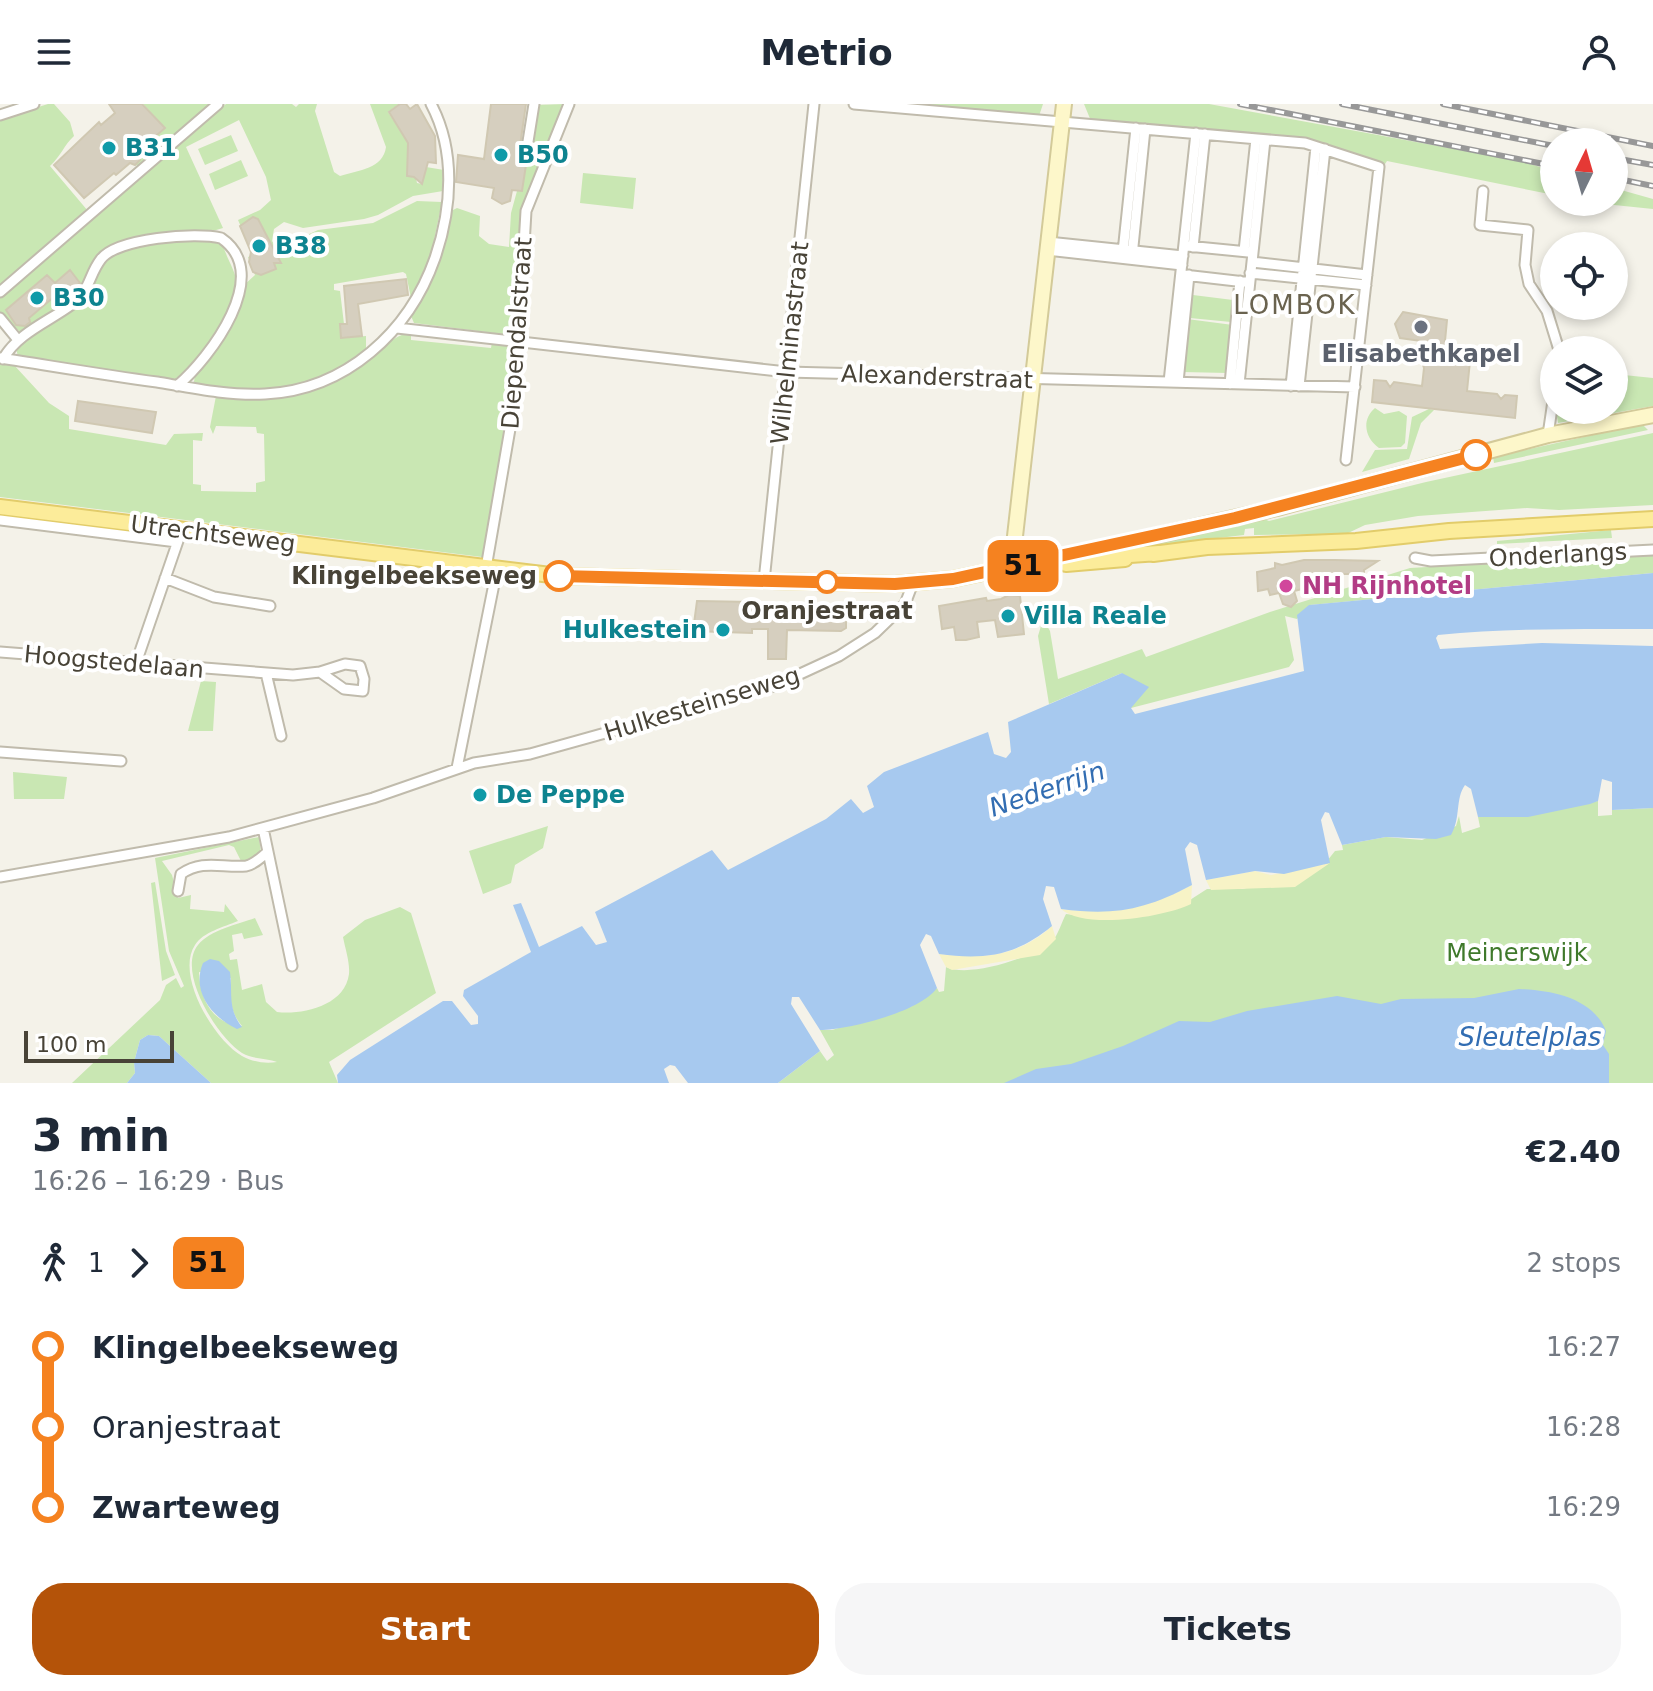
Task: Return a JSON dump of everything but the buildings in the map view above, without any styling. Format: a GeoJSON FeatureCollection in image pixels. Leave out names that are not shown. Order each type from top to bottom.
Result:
{"type":"FeatureCollection","features":[{"type":"Feature","properties":{"kind":"main road","name":"Utrechtseweg"},"geometry":{"type":"LineString","coordinates":[[0,507],[179,535],[559,576],[913,583],[1026,565],[1097,549]]}},
{"type":"Feature","properties":{"kind":"main road","name":"Onderlangs"},"geometry":{"type":"LineString","coordinates":[[1026,565],[1109,561],[1207,547],[1379,539],[1450,541],[1511,529],[1653,519]]}},
{"type":"Feature","properties":{"kind":"main road","name":"Onderlangs"},"geometry":{"type":"LineString","coordinates":[[1097,549],[1124,554],[1159,553]]}},
{"type":"Feature","properties":{"kind":"street"},"geometry":{"type":"LineString","coordinates":[[0,115],[34,104]]}},
{"type":"Feature","properties":{"kind":"street"},"geometry":{"type":"LineString","coordinates":[[0,292],[218,104]]}},
{"type":"Feature","properties":{"kind":"street"},"geometry":{"type":"LineString","coordinates":[[2,359],[177,386],[256,394],[300,389],[345,371],[364,359],[397,328],[433,264],[447,211],[448,152],[431,104]]}},
{"type":"Feature","properties":{"kind":"street"},"geometry":{"type":"LineString","coordinates":[[526,154],[534,104]]}},
{"type":"Feature","properties":{"kind":"street","name":"Diependalstraat"},"geometry":{"type":"LineString","coordinates":[[492,568],[521,341],[526,211],[569,104]]}},
{"type":"Feature","properties":{"kind":"street","name":"Wilhelminastraat"},"geometry":{"type":"LineString","coordinates":[[764,581],[814,104]]}},
{"type":"Feature","properties":{"kind":"street"},"geometry":{"type":"LineString","coordinates":[[854,104],[1260,139],[1321,148],[1379,167],[1346,460]]}},
{"type":"Feature","properties":{"kind":"street"},"geometry":{"type":"LineString","coordinates":[[1026,565],[1014,545],[1064,104]]}},
{"type":"Feature","properties":{"kind":"street"},"geometry":{"type":"LineString","coordinates":[[1127,254],[1140,129]]}},
{"type":"Feature","properties":{"kind":"street"},"geometry":{"type":"LineString","coordinates":[[1174,382],[1200,134]]}},
{"type":"Feature","properties":{"kind":"street"},"geometry":{"type":"LineString","coordinates":[[1234,384],[1260,139]]}},
{"type":"Feature","properties":{"kind":"street"},"geometry":{"type":"LineString","coordinates":[[1295,386],[1321,148]]}},
{"type":"Feature","properties":{"kind":"street"},"geometry":{"type":"LineString","coordinates":[[1483,191],[1480,225],[1528,230],[1525,265],[1529,284],[1547,311],[1555,336]]}},
{"type":"Feature","properties":{"kind":"street"},"geometry":{"type":"LineString","coordinates":[[2,359],[18,340],[83,295],[97,265],[108,252],[153,240],[221,238],[230,244],[241,272],[232,312],[205,359],[177,386]]}},
{"type":"Feature","properties":{"kind":"street"},"geometry":{"type":"LineString","coordinates":[[1048,246],[1366,280]]}},
{"type":"Feature","properties":{"kind":"street"},"geometry":{"type":"LineString","coordinates":[[1185,260],[1248,267]]}},
{"type":"Feature","properties":{"kind":"street"},"geometry":{"type":"LineString","coordinates":[[0,318],[18,340]]}},
{"type":"Feature","properties":{"kind":"street","name":"Alexanderstraat"},"geometry":{"type":"LineString","coordinates":[[397,328],[787,372],[1355,387]]}},
{"type":"Feature","properties":{"kind":"street","name":"Utrechtseweg"},"geometry":{"type":"LineString","coordinates":[[1097,549],[1277,508],[1548,435],[1653,415]]}},
{"type":"Feature","properties":{"kind":"street"},"geometry":{"type":"LineString","coordinates":[[1548,435],[1550,424]]}},
{"type":"Feature","properties":{"kind":"street","name":"Utrechtseweg"},"geometry":{"type":"LineString","coordinates":[[0,520],[179,535]]}},
{"type":"Feature","properties":{"kind":"street"},"geometry":{"type":"LineString","coordinates":[[136,663],[179,535]]}},
{"type":"Feature","properties":{"kind":"street","name":"Onderlangs"},"geometry":{"type":"LineString","coordinates":[[1415,558],[1431,561],[1653,550]]}},
{"type":"Feature","properties":{"kind":"street"},"geometry":{"type":"LineString","coordinates":[[0,877],[102,861],[263,828],[373,798],[457,768],[492,568]]}},
{"type":"Feature","properties":{"kind":"street"},"geometry":{"type":"LineString","coordinates":[[165,578],[214,597],[270,606]]}},
{"type":"Feature","properties":{"kind":"street","name":"Hulkesteinseweg"},"geometry":{"type":"LineString","coordinates":[[457,768],[530,754],[792,679],[839,656],[875,633],[905,604],[913,583]]}},
{"type":"Feature","properties":{"kind":"street","name":"Hoogstedelaan"},"geometry":{"type":"LineString","coordinates":[[0,652],[266,673],[320,672],[353,663],[360,666],[365,687],[363,691],[351,692],[320,672]]}},
{"type":"Feature","properties":{"kind":"street"},"geometry":{"type":"LineString","coordinates":[[266,673],[281,736]]}},
{"type":"Feature","properties":{"kind":"street"},"geometry":{"type":"LineString","coordinates":[[0,752],[121,761]]}},
{"type":"Feature","properties":{"kind":"street"},"geometry":{"type":"LineString","coordinates":[[263,828],[292,966]]}},
{"type":"Feature","properties":{"kind":"street"},"geometry":{"type":"LineString","coordinates":[[178,891],[181,874],[193,866],[247,866],[268,852]]}},
{"type":"Feature","properties":{"kind":"green space"},"geometry":{"type":"Polygon","coordinates":[[[54,104],[70,122],[74,136],[50,166],[88,211],[0,287],[0,119],[54,104]]]}},
{"type":"Feature","properties":{"kind":"green space"},"geometry":{"type":"Polygon","coordinates":[[[143,104],[212,104],[140,166],[135,165],[140,160],[136,154],[165,128],[143,104]]]}},
{"type":"Feature","properties":{"kind":"green space"},"geometry":{"type":"Polygon","coordinates":[[[226,104],[292,104],[296,107],[299,104],[317,104],[315,111],[334,172],[340,176],[369,168],[384,154],[386,147],[370,104],[399,104],[388,112],[407,141],[407,176],[416,178],[417,183],[422,184],[426,167],[444,170],[443,191],[413,196],[378,215],[303,228],[284,222],[274,229],[272,241],[279,252],[286,254],[300,249],[307,235],[318,230],[373,223],[417,201],[442,202],[431,255],[411,298],[403,272],[334,284],[334,290],[340,291],[344,324],[340,324],[341,338],[366,336],[366,351],[318,377],[285,386],[250,390],[207,387],[194,382],[195,374],[222,341],[243,286],[255,275],[248,257],[253,255],[238,220],[260,210],[271,200],[266,177],[239,120],[186,147],[223,228],[116,245],[70,302],[21,333],[0,312],[0,298],[226,104]]]}},
{"type":"Feature","properties":{"kind":"green space"},"geometry":{"type":"Polygon","coordinates":[[[565,104],[523,211],[517,336],[414,323],[411,316],[437,265],[451,211],[457,208],[480,216],[479,236],[489,244],[509,247],[511,213],[517,191],[522,191],[536,105],[565,104]]]}},
{"type":"Feature","properties":{"kind":"green space"},"geometry":{"type":"Polygon","coordinates":[[[908,104],[1043,104],[1039,116],[908,104]]]}},
{"type":"Feature","properties":{"kind":"green space"},"geometry":{"type":"Polygon","coordinates":[[[1084,104],[1209,104],[1520,161],[1540,167],[1540,192],[1387,161],[1385,164],[1289,137],[1091,121],[1084,104]]]}},
{"type":"Feature","properties":{"kind":"green space"},"geometry":{"type":"Polygon","coordinates":[[[231,135],[238,151],[205,165],[198,149],[231,135]]]}},
{"type":"Feature","properties":{"kind":"green space"},"geometry":{"type":"Polygon","coordinates":[[[241,160],[248,176],[215,190],[209,174],[241,160]]]}},
{"type":"Feature","properties":{"kind":"green space"},"geometry":{"type":"Polygon","coordinates":[[[583,173],[636,178],[633,209],[580,203],[583,173]]]}},
{"type":"Feature","properties":{"kind":"green space"},"geometry":{"type":"Polygon","coordinates":[[[1628,192],[1653,199],[1653,209],[1628,206],[1628,192]]]}},
{"type":"Feature","properties":{"kind":"green space"},"geometry":{"type":"Polygon","coordinates":[[[202,239],[223,245],[236,280],[235,293],[215,339],[193,366],[181,375],[170,381],[18,357],[16,348],[19,343],[85,297],[100,266],[110,254],[134,246],[202,239]]]}},
{"type":"Feature","properties":{"kind":"green space"},"geometry":{"type":"Polygon","coordinates":[[[1193,295],[1233,300],[1231,322],[1190,318],[1193,295]]]}},
{"type":"Feature","properties":{"kind":"green space"},"geometry":{"type":"Polygon","coordinates":[[[1187,319],[1233,325],[1228,373],[1182,372],[1187,319]]]}},
{"type":"Feature","properties":{"kind":"green space"},"geometry":{"type":"Polygon","coordinates":[[[404,334],[411,334],[411,340],[491,348],[492,342],[514,345],[511,400],[482,557],[0,497],[0,363],[14,365],[49,403],[69,416],[69,429],[166,445],[174,434],[203,433],[202,441],[193,440],[193,484],[201,485],[201,491],[256,492],[256,483],[265,481],[264,434],[257,433],[256,427],[216,426],[213,434],[210,427],[216,396],[272,397],[308,390],[343,377],[404,334]]]}},
{"type":"Feature","properties":{"kind":"green space"},"geometry":{"type":"Polygon","coordinates":[[[1628,375],[1653,378],[1653,406],[1628,410],[1628,375]]]}},
{"type":"Feature","properties":{"kind":"green space"},"geometry":{"type":"Polygon","coordinates":[[[1375,408],[1384,414],[1399,411],[1407,416],[1405,443],[1401,447],[1379,448],[1370,439],[1366,423],[1375,408]]]}},
{"type":"Feature","properties":{"kind":"green space"},"geometry":{"type":"Polygon","coordinates":[[[1429,409],[1434,410],[1421,423],[1409,459],[1362,472],[1375,450],[1407,449],[1412,417],[1429,409]]]}},
{"type":"Feature","properties":{"kind":"green space"},"geometry":{"type":"Polygon","coordinates":[[[1642,424],[1648,430],[1494,463],[1493,457],[1642,424]]]}},
{"type":"Feature","properties":{"kind":"green space"},"geometry":{"type":"Polygon","coordinates":[[[1653,433],[1653,505],[1559,510],[1527,508],[1418,516],[1365,525],[1346,534],[1254,535],[1254,528],[1245,529],[1244,535],[1133,548],[1264,519],[1269,521],[1426,482],[1653,433]]]}},
{"type":"Feature","properties":{"kind":"green space"},"geometry":{"type":"Polygon","coordinates":[[[1611,530],[1612,538],[1497,544],[1497,541],[1611,530]]]}},
{"type":"Feature","properties":{"kind":"green space"},"geometry":{"type":"Polygon","coordinates":[[[1653,554],[1653,573],[1310,605],[1297,619],[1285,616],[1294,660],[1289,667],[1131,708],[1122,673],[1049,704],[1038,636],[1043,619],[1050,631],[1058,679],[1142,649],[1146,657],[1270,612],[1410,568],[1653,554]]]}},
{"type":"Feature","properties":{"kind":"green space"},"geometry":{"type":"Polygon","coordinates":[[[201,681],[216,682],[213,731],[188,731],[201,681]]]}},
{"type":"Feature","properties":{"kind":"green space"},"geometry":{"type":"Polygon","coordinates":[[[13,772],[67,777],[64,799],[14,799],[13,772]]]}},
{"type":"Feature","properties":{"kind":"green space","name":"Meinerswijk"},"geometry":{"type":"Polygon","coordinates":[[[1598,801],[1598,816],[1612,815],[1612,810],[1653,808],[1653,1083],[778,1083],[820,1051],[827,1061],[834,1055],[820,1030],[832,1030],[912,1006],[937,988],[939,992],[944,991],[946,967],[957,970],[985,968],[1030,954],[1054,939],[1066,914],[1106,919],[1179,907],[1207,889],[1243,889],[1323,866],[1335,851],[1343,850],[1342,845],[1386,837],[1422,840],[1456,826],[1459,816],[1462,833],[1480,827],[1478,817],[1598,801]]]}},
{"type":"Feature","properties":{"kind":"green space"},"geometry":{"type":"Polygon","coordinates":[[[548,826],[543,848],[515,865],[511,883],[483,894],[469,851],[548,826]]]}},
{"type":"Feature","properties":{"kind":"green space"},"geometry":{"type":"Polygon","coordinates":[[[259,837],[261,853],[247,863],[241,861],[234,847],[229,845],[162,861],[172,875],[178,898],[191,895],[190,909],[224,912],[225,904],[238,921],[214,930],[199,940],[190,958],[190,973],[200,1006],[210,1022],[231,1048],[246,1058],[277,1062],[247,1055],[232,1045],[203,1004],[192,971],[198,945],[217,931],[233,925],[255,918],[263,935],[244,939],[242,933],[232,935],[234,951],[229,954],[230,960],[237,959],[242,990],[262,984],[266,1002],[277,1012],[298,1012],[331,1001],[346,985],[349,969],[343,937],[365,920],[400,907],[411,913],[436,993],[329,1062],[338,1083],[211,1083],[159,1036],[148,1035],[140,1040],[134,1062],[135,1073],[127,1083],[72,1083],[160,1000],[166,985],[176,978],[181,988],[184,986],[169,951],[155,858],[259,837]],[[199,972],[202,992],[215,1015],[223,1021],[242,1026],[231,1004],[231,978],[199,972]]]}},
{"type":"Feature","properties":{"kind":"green space"},"geometry":{"type":"Polygon","coordinates":[[[155,882],[166,951],[175,975],[162,981],[151,883],[155,882]]]}},
{"type":"Feature","properties":{"kind":"sand"},"geometry":{"type":"Polygon","coordinates":[[[1330,863],[1295,887],[1211,890],[1206,880],[1255,871],[1271,875],[1330,863]]]}},
{"type":"Feature","properties":{"kind":"sand"},"geometry":{"type":"Polygon","coordinates":[[[1192,885],[1191,904],[1145,917],[1087,919],[1061,909],[1096,911],[1128,908],[1192,885]]]}},
{"type":"Feature","properties":{"kind":"sand"},"geometry":{"type":"Polygon","coordinates":[[[1052,926],[1056,939],[1040,955],[952,970],[946,967],[939,954],[999,954],[1026,944],[1052,926]]]}},
{"type":"Feature","properties":{"kind":"water","name":"Nederrijn"},"geometry":{"type":"Polygon","coordinates":[[[1653,573],[1653,629],[1492,631],[1438,635],[1436,638],[1440,649],[1542,643],[1653,646],[1653,808],[1612,810],[1612,782],[1602,779],[1598,801],[1590,804],[1528,817],[1478,817],[1471,789],[1465,785],[1451,835],[1436,839],[1386,837],[1342,845],[1329,813],[1325,812],[1321,820],[1330,863],[1284,874],[1255,871],[1206,880],[1197,845],[1190,842],[1185,849],[1192,885],[1144,905],[1097,912],[1061,909],[1054,887],[1046,886],[1043,899],[1052,926],[1012,950],[985,956],[939,954],[931,936],[926,934],[920,945],[937,988],[928,997],[900,1012],[848,1027],[820,1030],[799,997],[792,997],[791,1004],[820,1051],[778,1083],[688,1083],[675,1066],[670,1065],[664,1069],[669,1083],[338,1083],[337,1075],[350,1060],[443,1001],[452,1001],[471,1025],[478,1024],[478,1016],[463,996],[464,990],[531,952],[513,905],[521,903],[539,947],[582,926],[596,945],[607,942],[595,912],[712,850],[728,870],[826,819],[851,799],[863,813],[874,807],[867,786],[884,772],[988,732],[994,754],[1006,758],[1011,752],[1008,722],[1122,673],[1149,687],[1131,708],[1135,714],[1304,671],[1297,615],[1309,605],[1653,573]]]}},
{"type":"Feature","properties":{"kind":"water"},"geometry":{"type":"Polygon","coordinates":[[[210,959],[219,961],[230,972],[232,1007],[242,1027],[237,1029],[219,1018],[206,1002],[200,974],[203,963],[210,959]]]}},
{"type":"Feature","properties":{"kind":"water","name":"Sleutelplas"},"geometry":{"type":"Polygon","coordinates":[[[1519,989],[1558,994],[1592,1011],[1606,1031],[1603,1045],[1609,1054],[1609,1083],[1004,1083],[1036,1069],[1071,1064],[1123,1046],[1179,1021],[1210,1022],[1247,1011],[1337,996],[1381,1004],[1401,999],[1474,998],[1519,989]]]}},
{"type":"Feature","properties":{"kind":"water"},"geometry":{"type":"Polygon","coordinates":[[[148,1035],[159,1036],[211,1083],[127,1083],[135,1073],[134,1062],[140,1040],[148,1035]]]}},
{"type":"Feature","properties":{"kind":"railway"},"geometry":{"type":"LineString","coordinates":[[1240,104],[1540,163]]}},
{"type":"Feature","properties":{"kind":"railway"},"geometry":{"type":"LineString","coordinates":[[1342,104],[1540,143]]}},
{"type":"Feature","properties":{"kind":"railway"},"geometry":{"type":"LineString","coordinates":[[1443,104],[1653,146]]}},
{"type":"Feature","properties":{"kind":"railway"},"geometry":{"type":"LineString","coordinates":[[1628,161],[1653,165]]}},
{"type":"Feature","properties":{"kind":"railway"},"geometry":{"type":"LineString","coordinates":[[1628,181],[1653,186]]}},
{"type":"Feature","properties":{"kind":"bus line","name":"51"},"geometry":{"type":"LineString","coordinates":[[559,576],[895,584],[931,582],[1041,563],[1235,518],[1476,455]]}},
{"type":"Feature","properties":{"kind":"place","name":"B31"},"geometry":{"type":"Point","coordinates":[109,148]}},
{"type":"Feature","properties":{"kind":"place","name":"B50"},"geometry":{"type":"Point","coordinates":[501,155]}},
{"type":"Feature","properties":{"kind":"place","name":"B38"},"geometry":{"type":"Point","coordinates":[259,246]}},
{"type":"Feature","properties":{"kind":"place","name":"B30"},"geometry":{"type":"Point","coordinates":[37,298]}},
{"type":"Feature","properties":{"kind":"place","name":"Elisabethkapel"},"geometry":{"type":"Point","coordinates":[1421,327]}},
{"type":"Feature","properties":{"kind":"place","name":"Klingelbeekseweg"},"geometry":{"type":"Point","coordinates":[559,576]}},
{"type":"Feature","properties":{"kind":"place","name":"Oranjestraat"},"geometry":{"type":"Point","coordinates":[827,582]}},
{"type":"Feature","properties":{"kind":"place","name":"NH Rijnhotel"},"geometry":{"type":"Point","coordinates":[1286,586]}},
{"type":"Feature","properties":{"kind":"place","name":"Villa Reale"},"geometry":{"type":"Point","coordinates":[1008,616]}},
{"type":"Feature","properties":{"kind":"place","name":"Hulkestein"},"geometry":{"type":"Point","coordinates":[723,630]}},
{"type":"Feature","properties":{"kind":"place","name":"De Peppe"},"geometry":{"type":"Point","coordinates":[480,795]}},
{"type":"Feature","properties":{"kind":"district","name":"LOMBOK"},"geometry":{"type":"Point","coordinates":[1295,305]}}]}
